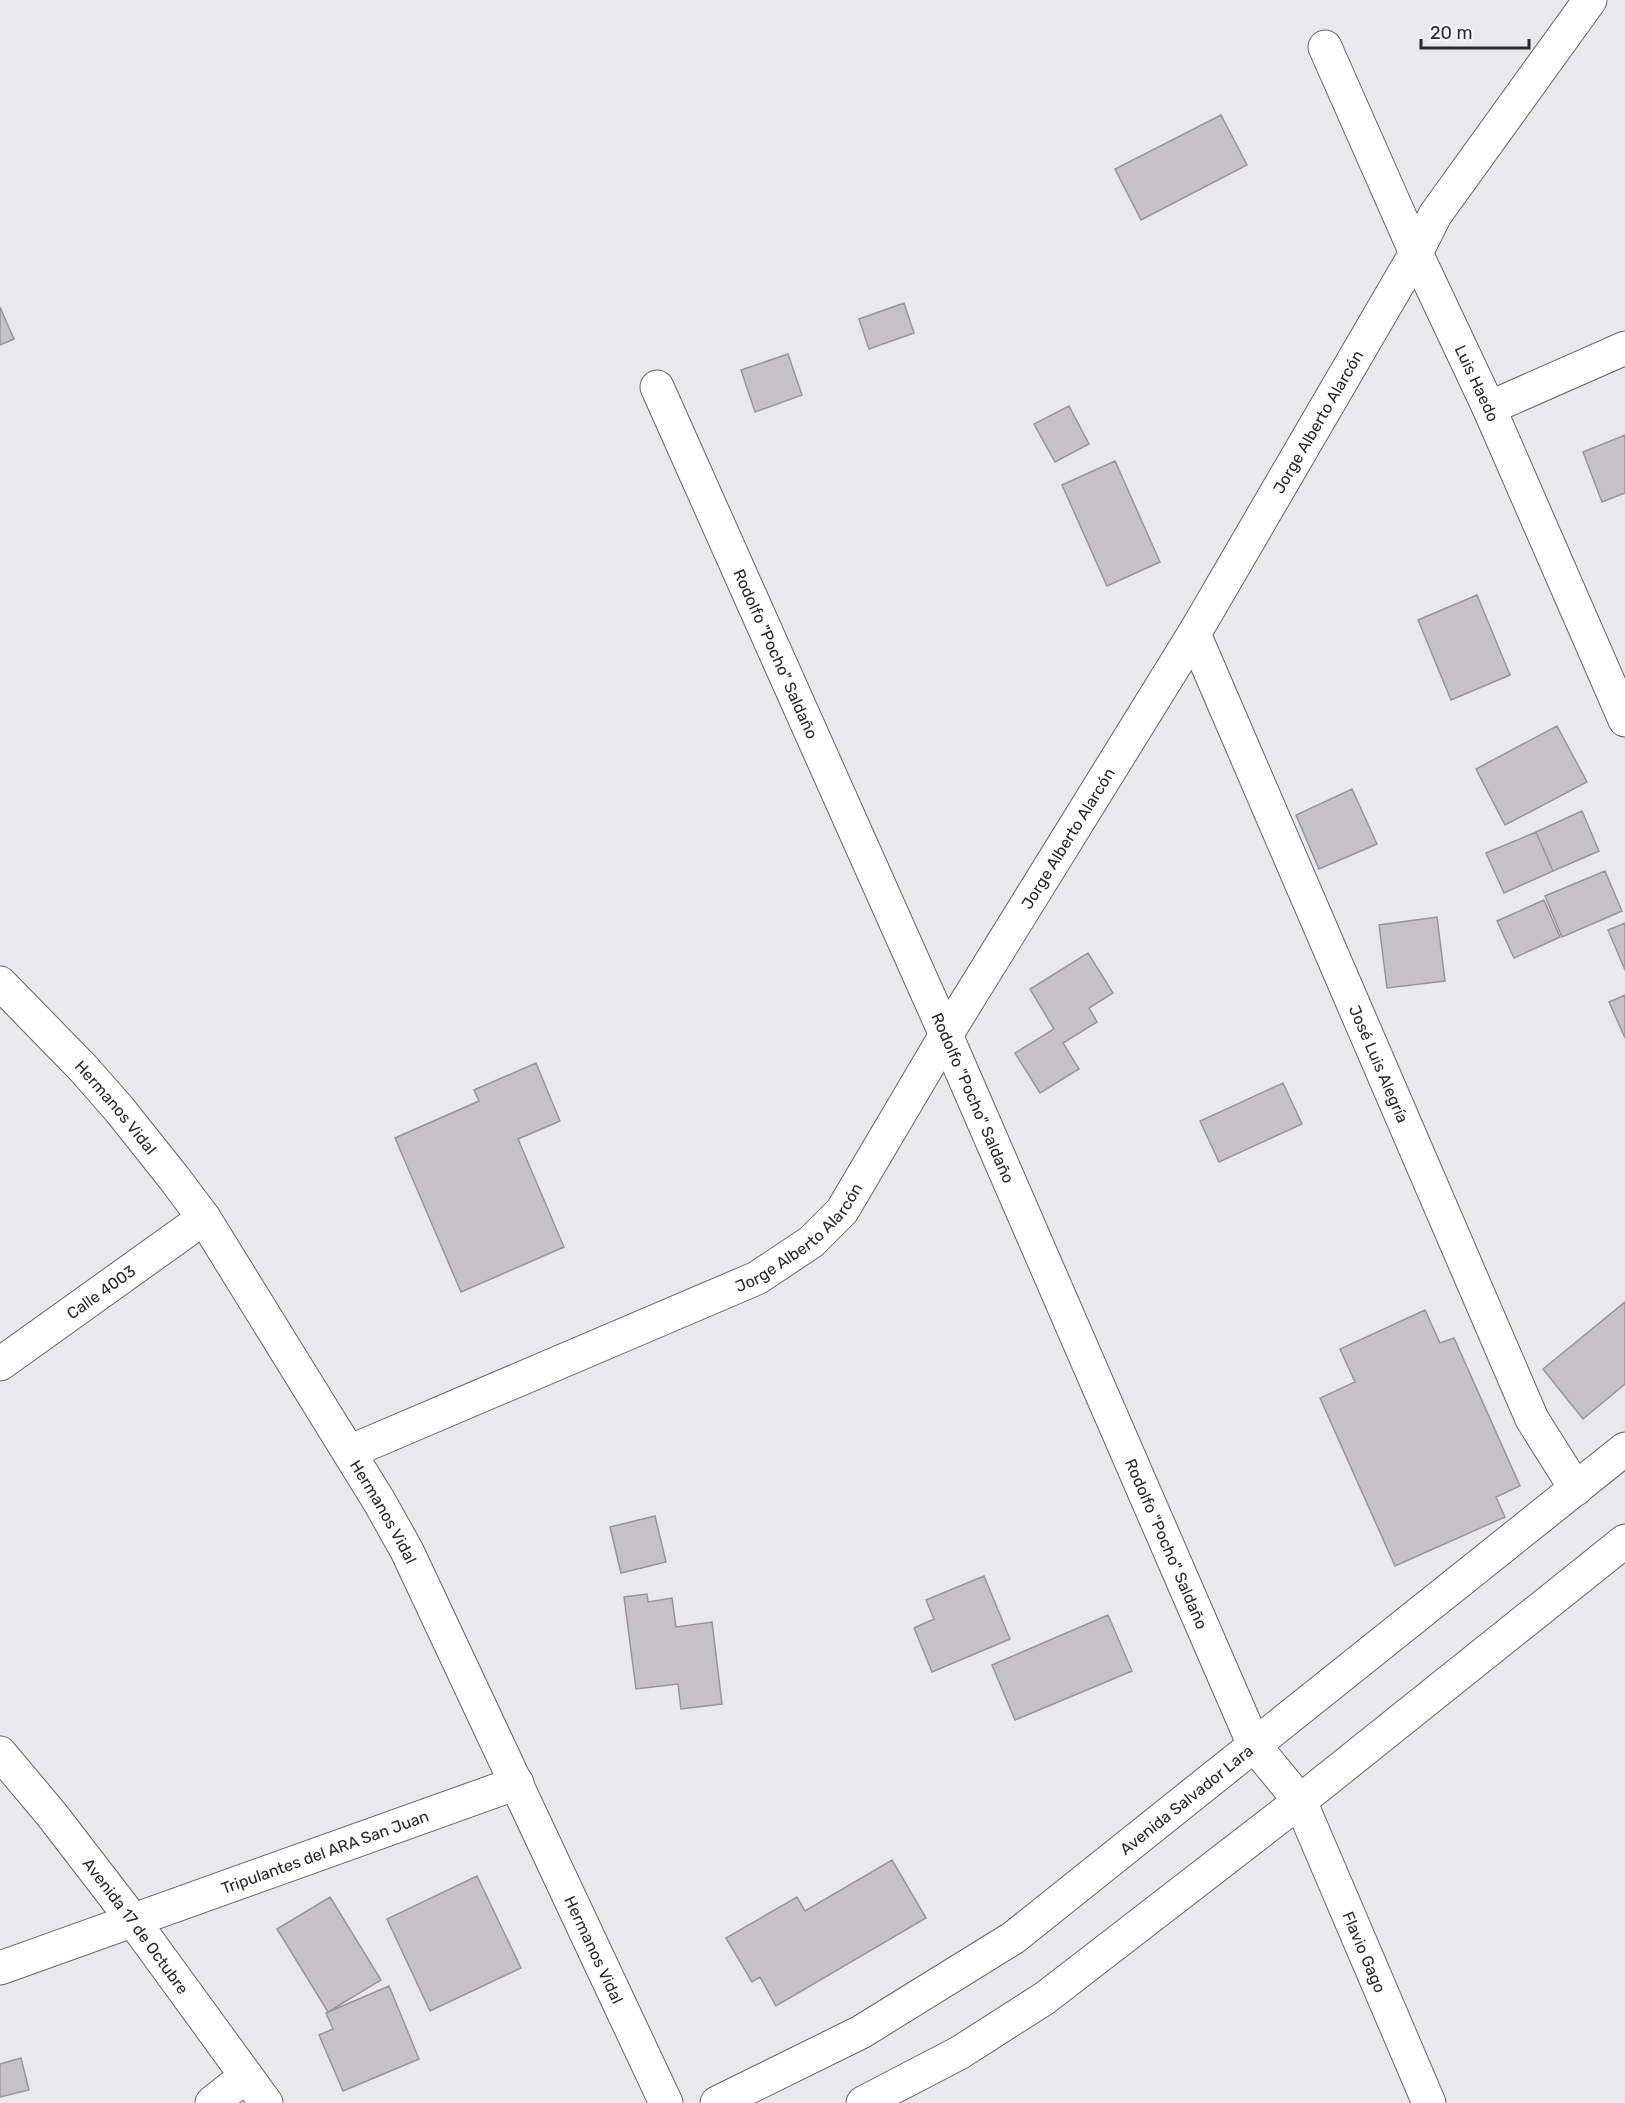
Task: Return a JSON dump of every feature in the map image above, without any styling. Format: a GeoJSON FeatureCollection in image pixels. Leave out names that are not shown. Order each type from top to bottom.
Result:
{"type":"FeatureCollection","features":[{"type":"Feature","properties":{"kind":"street","name":"Jorge Alberto Alarcón"},"geometry":{"type":"LineString","coordinates":[[349,1452],[757,1278],[811,1242],[842,1211],[946,1035],[1194,634],[1416,253],[1435,215],[1590,0]]}},
{"type":"Feature","properties":{"kind":"street","name":"Luis Haedo"},"geometry":{"type":"LineString","coordinates":[[1325,47],[1416,253],[1489,408],[1625,720]]}},
{"type":"Feature","properties":{"kind":"street"},"geometry":{"type":"LineString","coordinates":[[1489,408],[1625,348]]}},
{"type":"Feature","properties":{"kind":"street","name":"Rodolfo \"Pocho\" Saldaño"},"geometry":{"type":"LineString","coordinates":[[657,387],[946,1035],[1254,1745],[1300,1802]]}},
{"type":"Feature","properties":{"kind":"street","name":"José Luis Alegría"},"geometry":{"type":"LineString","coordinates":[[1194,634],[1532,1419],[1576,1488]]}},
{"type":"Feature","properties":{"kind":"street","name":"Hermanos Vidal"},"geometry":{"type":"LineString","coordinates":[[0,983],[83,1068],[119,1109],[204,1218],[379,1501],[407,1551],[666,2103]]}},
{"type":"Feature","properties":{"kind":"street","name":"Calle 4003"},"geometry":{"type":"LineString","coordinates":[[0,1364],[204,1218]]}},
{"type":"Feature","properties":{"kind":"street","name":"Avenida Salvador Lara"},"geometry":{"type":"LineString","coordinates":[[717,2103],[861,2032],[1014,1938],[1625,1449]]}},
{"type":"Feature","properties":{"kind":"street"},"geometry":{"type":"LineString","coordinates":[[863,2103],[959,2053],[1046,1998],[1300,1802],[1625,1541]]}},
{"type":"Feature","properties":{"kind":"street","name":"Avenida 17 de Octubre"},"geometry":{"type":"LineString","coordinates":[[0,1753],[52,1815],[132,1919],[266,2103]]}},
{"type":"Feature","properties":{"kind":"street","name":"Tripulantes del ARA San Juan"},"geometry":{"type":"LineString","coordinates":[[0,1968],[132,1919],[517,1784]]}},
{"type":"Feature","properties":{"kind":"street","name":"Flavio Gago"},"geometry":{"type":"LineString","coordinates":[[1300,1802],[1429,2103]]}},
{"type":"Feature","properties":{"kind":"street"},"geometry":{"type":"LineString","coordinates":[[212,2103],[246,2076]]}},
{"type":"Feature","properties":{"kind":"building"},"geometry":{"type":"Polygon","coordinates":[[[1221,115],[1247,165],[1141,220],[1115,169],[1221,115]]]}},
{"type":"Feature","properties":{"kind":"building"},"geometry":{"type":"Polygon","coordinates":[[[904,303],[914,333],[869,349],[859,319],[904,303]]]}},
{"type":"Feature","properties":{"kind":"building"},"geometry":{"type":"Polygon","coordinates":[[[0,307],[14,339],[0,345],[0,307]]]}},
{"type":"Feature","properties":{"kind":"building"},"geometry":{"type":"Polygon","coordinates":[[[788,354],[802,395],[755,412],[741,370],[788,354]]]}},
{"type":"Feature","properties":{"kind":"building"},"geometry":{"type":"Polygon","coordinates":[[[1069,406],[1089,444],[1055,462],[1034,424],[1069,406]]]}},
{"type":"Feature","properties":{"kind":"building"},"geometry":{"type":"Polygon","coordinates":[[[1625,435],[1625,493],[1602,502],[1583,452],[1625,435]]]}},
{"type":"Feature","properties":{"kind":"building"},"geometry":{"type":"Polygon","coordinates":[[[1115,461],[1160,562],[1107,586],[1062,485],[1115,461]]]}},
{"type":"Feature","properties":{"kind":"building"},"geometry":{"type":"Polygon","coordinates":[[[1477,595],[1510,675],[1451,700],[1418,620],[1477,595]]]}},
{"type":"Feature","properties":{"kind":"building"},"geometry":{"type":"Polygon","coordinates":[[[1557,726],[1587,782],[1505,825],[1476,769],[1557,726]]]}},
{"type":"Feature","properties":{"kind":"building"},"geometry":{"type":"Polygon","coordinates":[[[1352,789],[1377,844],[1319,869],[1296,815],[1352,789]]]}},
{"type":"Feature","properties":{"kind":"building"},"geometry":{"type":"Polygon","coordinates":[[[1582,811],[1599,851],[1553,871],[1536,832],[1582,811]]]}},
{"type":"Feature","properties":{"kind":"building"},"geometry":{"type":"Polygon","coordinates":[[[1536,832],[1553,871],[1504,893],[1486,853],[1536,832]]]}},
{"type":"Feature","properties":{"kind":"building"},"geometry":{"type":"Polygon","coordinates":[[[1605,871],[1622,911],[1562,937],[1545,896],[1605,871]]]}},
{"type":"Feature","properties":{"kind":"building"},"geometry":{"type":"Polygon","coordinates":[[[1544,900],[1560,937],[1514,958],[1497,921],[1544,900]]]}},
{"type":"Feature","properties":{"kind":"building"},"geometry":{"type":"Polygon","coordinates":[[[1437,917],[1445,981],[1387,988],[1379,925],[1437,917]]]}},
{"type":"Feature","properties":{"kind":"building"},"geometry":{"type":"Polygon","coordinates":[[[1625,923],[1625,970],[1608,930],[1625,923]]]}},
{"type":"Feature","properties":{"kind":"building"},"geometry":{"type":"Polygon","coordinates":[[[1088,953],[1113,993],[1089,1008],[1097,1022],[1063,1043],[1079,1069],[1040,1093],[1015,1053],[1054,1029],[1030,989],[1088,953]]]}},
{"type":"Feature","properties":{"kind":"building"},"geometry":{"type":"Polygon","coordinates":[[[1625,995],[1625,1038],[1609,1002],[1625,995]]]}},
{"type":"Feature","properties":{"kind":"building"},"geometry":{"type":"Polygon","coordinates":[[[536,1063],[560,1121],[518,1139],[564,1247],[461,1292],[395,1138],[479,1101],[474,1090],[536,1063]]]}},
{"type":"Feature","properties":{"kind":"building"},"geometry":{"type":"Polygon","coordinates":[[[1283,1083],[1302,1124],[1219,1162],[1200,1121],[1283,1083]]]}},
{"type":"Feature","properties":{"kind":"building"},"geometry":{"type":"Polygon","coordinates":[[[1625,1302],[1625,1384],[1583,1419],[1543,1369],[1625,1302]]]}},
{"type":"Feature","properties":{"kind":"building"},"geometry":{"type":"Polygon","coordinates":[[[1425,1310],[1440,1343],[1454,1338],[1520,1486],[1496,1497],[1505,1517],[1395,1566],[1320,1398],[1355,1382],[1340,1349],[1425,1310]]]}},
{"type":"Feature","properties":{"kind":"building"},"geometry":{"type":"Polygon","coordinates":[[[655,1516],[666,1562],[621,1573],[610,1527],[655,1516]]]}},
{"type":"Feature","properties":{"kind":"building"},"geometry":{"type":"Polygon","coordinates":[[[984,1576],[1010,1639],[932,1672],[914,1628],[934,1619],[926,1600],[984,1576]]]}},
{"type":"Feature","properties":{"kind":"building"},"geometry":{"type":"Polygon","coordinates":[[[647,1594],[648,1602],[672,1598],[676,1627],[712,1622],[722,1704],[681,1709],[678,1684],[636,1689],[624,1597],[647,1594]]]}},
{"type":"Feature","properties":{"kind":"building"},"geometry":{"type":"Polygon","coordinates":[[[1108,1615],[1132,1671],[1015,1720],[992,1665],[1108,1615]]]}},
{"type":"Feature","properties":{"kind":"building"},"geometry":{"type":"Polygon","coordinates":[[[892,1860],[926,1918],[776,2006],[760,1977],[752,1982],[726,1938],[797,1897],[805,1911],[892,1860]]]}},
{"type":"Feature","properties":{"kind":"building"},"geometry":{"type":"Polygon","coordinates":[[[477,1876],[521,1968],[430,2011],[387,1919],[477,1876]]]}},
{"type":"Feature","properties":{"kind":"building"},"geometry":{"type":"Polygon","coordinates":[[[330,1897],[381,1980],[328,2012],[277,1929],[330,1897]]]}},
{"type":"Feature","properties":{"kind":"building"},"geometry":{"type":"Polygon","coordinates":[[[389,1986],[419,2059],[343,2091],[319,2035],[333,2029],[326,2013],[389,1986]]]}},
{"type":"Feature","properties":{"kind":"building"},"geometry":{"type":"Polygon","coordinates":[[[21,2058],[29,2090],[0,2097],[0,2064],[21,2058]]]}}]}
